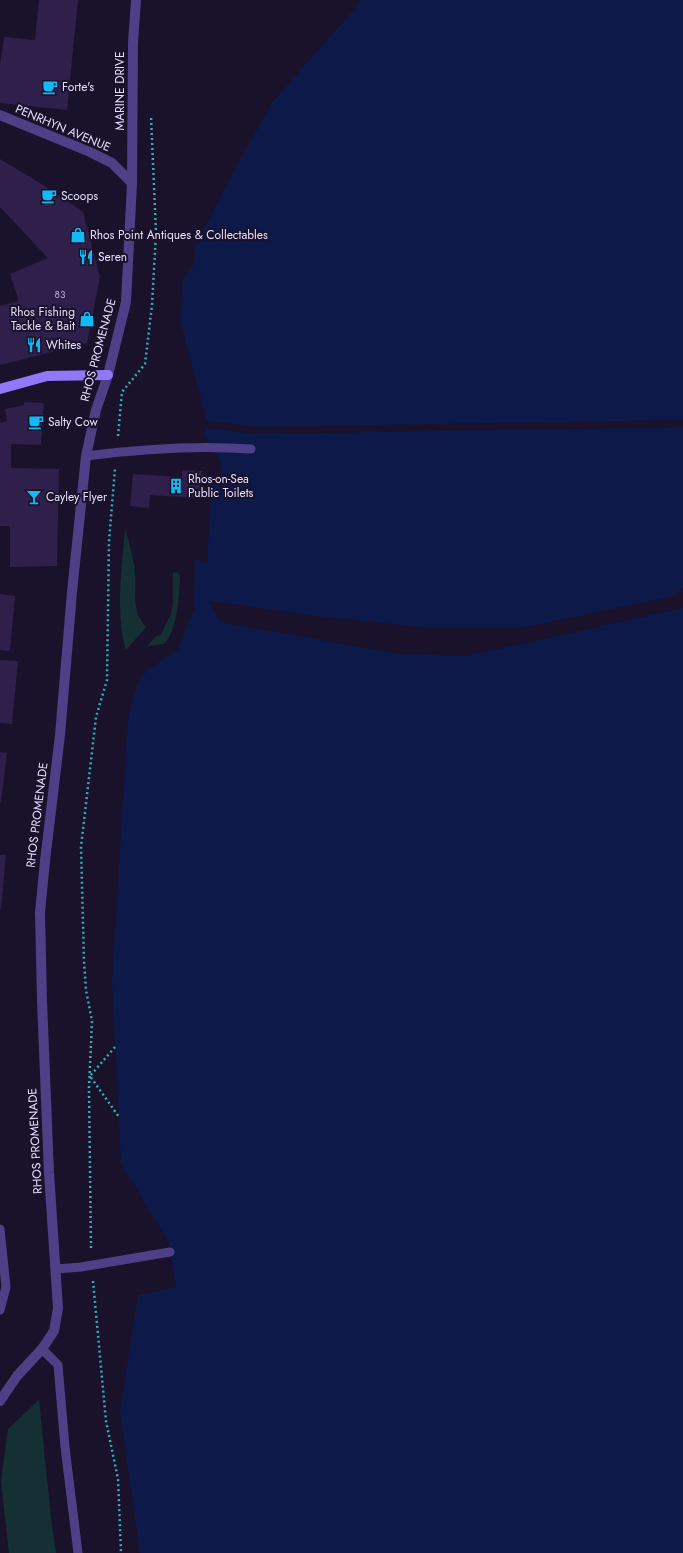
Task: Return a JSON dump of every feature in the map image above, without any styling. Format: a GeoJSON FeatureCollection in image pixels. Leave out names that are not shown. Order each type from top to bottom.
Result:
{"type":"FeatureCollection","features":[{"type":"Feature","properties":{"kind":"main road"},"geometry":{"type":"LineString","coordinates":[[0,389],[47,376],[108,375]]}},
{"type":"Feature","properties":{"kind":"street","name":"MARINE DRIVE"},"geometry":{"type":"LineString","coordinates":[[132,183],[133,43],[136,0]]}},
{"type":"Feature","properties":{"kind":"street","name":"PENRHYN AVENUE"},"geometry":{"type":"LineString","coordinates":[[0,115],[90,152],[112,163],[132,183]]}},
{"type":"Feature","properties":{"kind":"street","name":"RHOS PROMENADE"},"geometry":{"type":"LineString","coordinates":[[1,1396],[42,1349],[54,1331],[58,1308],[49,1173],[40,912],[60,735],[72,592],[86,456],[96,410],[108,375],[126,302],[132,183]]}},
{"type":"Feature","properties":{"kind":"lane"},"geometry":{"type":"LineString","coordinates":[[86,456],[117,452],[212,447],[251,449]]}},
{"type":"Feature","properties":{"kind":"lane"},"geometry":{"type":"LineString","coordinates":[[0,1229],[6,1287],[0,1310]]}},
{"type":"Feature","properties":{"kind":"lane"},"geometry":{"type":"LineString","coordinates":[[56,1269],[92,1265],[170,1252]]}},
{"type":"Feature","properties":{"kind":"lane"},"geometry":{"type":"LineString","coordinates":[[42,1349],[58,1365],[65,1447],[78,1553]]}},
{"type":"Feature","properties":{"kind":"path"},"geometry":{"type":"LineString","coordinates":[[107,615],[107,680],[96,717],[81,847],[84,961],[86,990],[92,1021],[90,1076],[90,1225],[92,1265],[106,1421],[118,1479],[121,1553]]}},
{"type":"Feature","properties":{"kind":"path"},"geometry":{"type":"LineString","coordinates":[[90,1076],[115,1047]]}},
{"type":"Feature","properties":{"kind":"path"},"geometry":{"type":"LineString","coordinates":[[90,1076],[119,1117]]}},
{"type":"Feature","properties":{"kind":"green space"},"geometry":{"type":"Polygon","coordinates":[[[125,528],[134,568],[136,608],[146,627],[126,650],[120,605],[125,528]]]}},
{"type":"Feature","properties":{"kind":"green space"},"geometry":{"type":"Polygon","coordinates":[[[176,572],[180,577],[177,612],[169,638],[164,644],[147,646],[156,636],[161,635],[171,613],[173,603],[173,573],[176,572]]]}},
{"type":"Feature","properties":{"kind":"green space"},"geometry":{"type":"Polygon","coordinates":[[[39,1400],[56,1553],[9,1553],[1,1481],[8,1429],[39,1400]]]}},
{"type":"Feature","properties":{"kind":"water"},"geometry":{"type":"Polygon","coordinates":[[[360,0],[683,0],[683,1553],[140,1553],[120,1412],[138,1295],[176,1287],[169,1243],[121,1163],[112,981],[128,720],[134,694],[141,677],[152,667],[178,649],[194,610],[195,558],[207,563],[212,479],[221,479],[221,462],[205,435],[207,421],[180,321],[183,279],[193,266],[196,244],[271,104],[357,6],[360,0]]]}},
{"type":"Feature","properties":{"kind":"pier"},"geometry":{"type":"Polygon","coordinates":[[[683,420],[683,427],[259,434],[206,428],[207,421],[260,427],[683,420]]]}},
{"type":"Feature","properties":{"kind":"pier"},"geometry":{"type":"Polygon","coordinates":[[[683,588],[683,608],[467,656],[401,654],[220,622],[209,601],[324,617],[429,628],[522,628],[674,596],[683,588]]]}},
{"type":"Feature","properties":{"kind":"building"},"geometry":{"type":"Polygon","coordinates":[[[39,0],[78,0],[67,110],[0,103],[0,66],[4,37],[35,40],[39,0]]]}},
{"type":"Feature","properties":{"kind":"building"},"geometry":{"type":"Polygon","coordinates":[[[0,159],[40,183],[83,212],[100,277],[87,343],[0,365],[0,306],[19,301],[10,274],[48,258],[0,207],[0,159]]]}},
{"type":"Feature","properties":{"kind":"building","name":"Cayley Flyer"},"geometry":{"type":"Polygon","coordinates":[[[24,402],[44,403],[41,445],[11,444],[11,468],[59,469],[57,566],[10,567],[10,526],[0,526],[0,423],[7,421],[5,409],[24,405],[24,402]]]}},
{"type":"Feature","properties":{"kind":"building","name":"Rhos-on-Sea Public Toilets"},"geometry":{"type":"Polygon","coordinates":[[[182,470],[202,471],[200,498],[150,495],[149,508],[130,506],[133,474],[182,477],[182,470]]]}},
{"type":"Feature","properties":{"kind":"building"},"geometry":{"type":"Polygon","coordinates":[[[0,594],[15,596],[10,651],[0,650],[0,594]]]}},
{"type":"Feature","properties":{"kind":"building"},"geometry":{"type":"Polygon","coordinates":[[[0,660],[18,661],[12,724],[0,723],[0,660]]]}},
{"type":"Feature","properties":{"kind":"building"},"geometry":{"type":"Polygon","coordinates":[[[0,752],[7,753],[1,802],[0,802],[0,752]]]}},
{"type":"Feature","properties":{"kind":"building"},"geometry":{"type":"Polygon","coordinates":[[[0,855],[6,855],[1,909],[0,909],[0,855]]]}},
{"type":"Feature","properties":{"kind":"place","name":"Forte's"},"geometry":{"type":"Point","coordinates":[50,87]}},
{"type":"Feature","properties":{"kind":"place","name":"Scoops"},"geometry":{"type":"Point","coordinates":[49,196]}},
{"type":"Feature","properties":{"kind":"place","name":"Rhos Point Antiques & Collectables"},"geometry":{"type":"Point","coordinates":[78,235]}},
{"type":"Feature","properties":{"kind":"place","name":"Seren"},"geometry":{"type":"Point","coordinates":[86,257]}},
{"type":"Feature","properties":{"kind":"place","name":"Rhos Fishing Tackle & Bait"},"geometry":{"type":"Point","coordinates":[87,319]}},
{"type":"Feature","properties":{"kind":"place","name":"Whites"},"geometry":{"type":"Point","coordinates":[34,345]}},
{"type":"Feature","properties":{"kind":"place","name":"Salty Cow"},"geometry":{"type":"Point","coordinates":[36,422]}},
{"type":"Feature","properties":{"kind":"place","name":"Rhos-on-Sea Public Toilets"},"geometry":{"type":"Point","coordinates":[176,486]}},
{"type":"Feature","properties":{"kind":"place","name":"Cayley Flyer"},"geometry":{"type":"Point","coordinates":[34,497]}}]}
